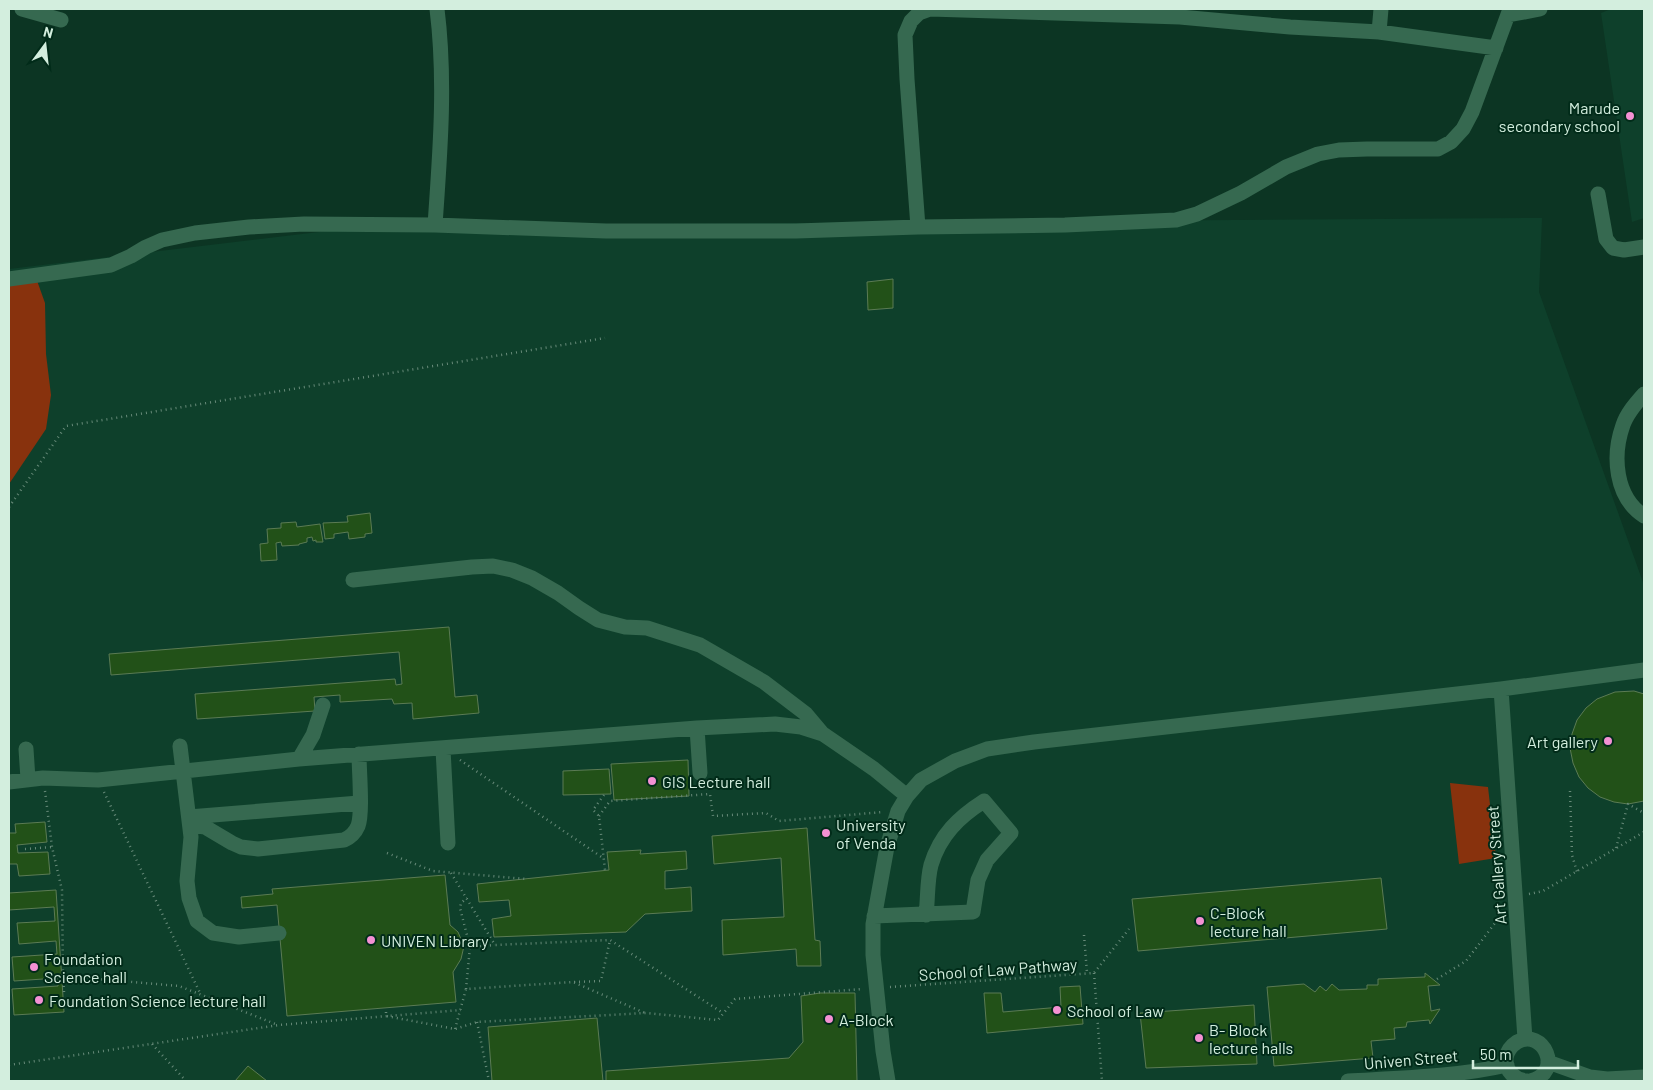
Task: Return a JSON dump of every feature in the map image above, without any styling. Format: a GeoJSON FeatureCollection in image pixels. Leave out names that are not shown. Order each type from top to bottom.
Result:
{"type":"FeatureCollection","features":[{"type":"Feature","properties":{"kind":"street"},"geometry":{"type":"LineString","coordinates":[[22,9],[61,20]]}},
{"type":"Feature","properties":{"kind":"street"},"geometry":{"type":"LineString","coordinates":[[435,225],[442,92],[437,9]]}},
{"type":"Feature","properties":{"kind":"street"},"geometry":{"type":"LineString","coordinates":[[918,227],[905,35],[911,21],[919,12],[930,9],[1180,17],[1290,27],[1379,32],[1496,48]]}},
{"type":"Feature","properties":{"kind":"street"},"geometry":{"type":"LineString","coordinates":[[1379,32],[1381,9]]}},
{"type":"Feature","properties":{"kind":"street"},"geometry":{"type":"LineString","coordinates":[[9,279],[112,265],[162,240],[195,233],[249,227],[304,224],[435,225],[650,232],[1065,225],[1176,220],[1197,214],[1241,193],[1286,167],[1318,154],[1339,150],[1438,149],[1451,142],[1463,129],[1472,112],[1509,12],[1540,9]]}},
{"type":"Feature","properties":{"kind":"street"},"geometry":{"type":"LineString","coordinates":[[1598,194],[1606,238],[1613,248],[1624,250],[1644,247]]}},
{"type":"Feature","properties":{"kind":"street"},"geometry":{"type":"LineString","coordinates":[[1644,394],[1632,408],[1623,425],[1616,465],[1623,493],[1644,516]]}},
{"type":"Feature","properties":{"kind":"street"},"geometry":{"type":"LineString","coordinates":[[353,580],[472,567],[493,566],[512,570],[550,588],[598,620],[625,627],[647,628],[700,645],[764,682],[806,714],[823,734],[874,769],[907,796]]}},
{"type":"Feature","properties":{"kind":"street"},"geometry":{"type":"LineString","coordinates":[[888,1081],[873,955],[874,916],[887,846],[898,811],[907,796],[922,780],[955,761],[987,750],[1034,742],[1501,689],[1644,670]]}},
{"type":"Feature","properties":{"kind":"street","name":"Art Gallery Street"},"geometry":{"type":"LineString","coordinates":[[1501,689],[1525,1039]]}},
{"type":"Feature","properties":{"kind":"street"},"geometry":{"type":"LineString","coordinates":[[299,759],[313,735],[323,705]]}},
{"type":"Feature","properties":{"kind":"street"},"geometry":{"type":"LineString","coordinates":[[9,782],[43,778],[98,780],[299,759],[697,728],[775,724],[801,727],[823,734]]}},
{"type":"Feature","properties":{"kind":"street"},"geometry":{"type":"LineString","coordinates":[[697,728],[700,772]]}},
{"type":"Feature","properties":{"kind":"street"},"geometry":{"type":"LineString","coordinates":[[180,746],[191,837],[187,881],[189,898],[197,922],[213,933],[239,937],[279,933]]}},
{"type":"Feature","properties":{"kind":"street"},"geometry":{"type":"LineString","coordinates":[[443,749],[448,843]]}},
{"type":"Feature","properties":{"kind":"street"},"geometry":{"type":"LineString","coordinates":[[26,750],[28,779]]}},
{"type":"Feature","properties":{"kind":"street"},"geometry":{"type":"LineString","coordinates":[[189,821],[205,827],[241,847],[258,849],[344,840],[351,837],[359,824],[359,754]]}},
{"type":"Feature","properties":{"kind":"street"},"geometry":{"type":"LineString","coordinates":[[874,916],[926,915],[973,912],[978,880],[987,860],[1011,833],[984,801],[966,812],[942,839],[931,866],[926,915]]}},
{"type":"Feature","properties":{"kind":"street"},"geometry":{"type":"LineString","coordinates":[[189,821],[360,803]]}},
{"type":"Feature","properties":{"kind":"street"},"geometry":{"type":"LineString","coordinates":[[1525,1039],[1542,1045],[1548,1056],[1544,1073],[1540,1077],[1528,1081],[1512,1076],[1506,1059],[1510,1048],[1525,1039]]}},
{"type":"Feature","properties":{"kind":"street"},"geometry":{"type":"LineString","coordinates":[[1548,1062],[1590,1077],[1607,1079],[1644,1078]]}},
{"type":"Feature","properties":{"kind":"street","name":"Univen Street"},"geometry":{"type":"LineString","coordinates":[[1348,1081],[1430,1076],[1485,1070],[1507,1065]]}},
{"type":"Feature","properties":{"kind":"path"},"geometry":{"type":"LineString","coordinates":[[9,507],[66,426],[605,338]]}},
{"type":"Feature","properties":{"kind":"path"},"geometry":{"type":"LineString","coordinates":[[443,749],[604,858]]}},
{"type":"Feature","properties":{"kind":"path"},"geometry":{"type":"LineString","coordinates":[[43,778],[52,847],[62,890],[64,992]]}},
{"type":"Feature","properties":{"kind":"path"},"geometry":{"type":"LineString","coordinates":[[98,780],[201,995]]}},
{"type":"Feature","properties":{"kind":"path"},"geometry":{"type":"LineString","coordinates":[[1570,791],[1572,854],[1577,872]]}},
{"type":"Feature","properties":{"kind":"path"},"geometry":{"type":"LineString","coordinates":[[599,816],[610,801],[710,794],[713,816],[766,813],[779,821],[898,811]]}},
{"type":"Feature","properties":{"kind":"path"},"geometry":{"type":"LineString","coordinates":[[604,796],[593,810],[599,816],[605,870]]}},
{"type":"Feature","properties":{"kind":"path"},"geometry":{"type":"LineString","coordinates":[[1616,850],[1628,804],[1644,814]]}},
{"type":"Feature","properties":{"kind":"path"},"geometry":{"type":"LineString","coordinates":[[1437,978],[1466,962],[1515,897],[1543,891],[1644,832]]}},
{"type":"Feature","properties":{"kind":"path"},"geometry":{"type":"LineString","coordinates":[[26,849],[52,847]]}},
{"type":"Feature","properties":{"kind":"path"},"geometry":{"type":"LineString","coordinates":[[387,853],[433,871],[526,879]]}},
{"type":"Feature","properties":{"kind":"path"},"geometry":{"type":"LineString","coordinates":[[451,873],[495,945]]}},
{"type":"Feature","properties":{"kind":"path"},"geometry":{"type":"LineString","coordinates":[[455,1029],[466,989],[470,947],[460,908],[461,903],[467,898]]}},
{"type":"Feature","properties":{"kind":"path","name":"School of Law Pathway"},"geometry":{"type":"LineString","coordinates":[[723,1013],[735,999],[1094,973],[1129,929]]}},
{"type":"Feature","properties":{"kind":"path"},"geometry":{"type":"LineString","coordinates":[[1084,935],[1087,973]]}},
{"type":"Feature","properties":{"kind":"path"},"geometry":{"type":"LineString","coordinates":[[386,1014],[455,1029],[477,1022],[646,1013],[718,1020],[723,1013],[610,940],[470,947]]}},
{"type":"Feature","properties":{"kind":"path"},"geometry":{"type":"LineString","coordinates":[[466,989],[601,981],[610,940]]}},
{"type":"Feature","properties":{"kind":"path"},"geometry":{"type":"LineString","coordinates":[[1094,973],[1102,1081]]}},
{"type":"Feature","properties":{"kind":"path"},"geometry":{"type":"LineString","coordinates":[[63,976],[179,986],[279,1025]]}},
{"type":"Feature","properties":{"kind":"path"},"geometry":{"type":"LineString","coordinates":[[573,982],[646,1013]]}},
{"type":"Feature","properties":{"kind":"path"},"geometry":{"type":"LineString","coordinates":[[9,1065],[279,1025],[386,1014],[461,1010]]}},
{"type":"Feature","properties":{"kind":"path"},"geometry":{"type":"LineString","coordinates":[[477,1022],[489,1081]]}},
{"type":"Feature","properties":{"kind":"path"},"geometry":{"type":"LineString","coordinates":[[152,1044],[186,1081]]}},
{"type":"Feature","properties":{"kind":"shaded area","name":"Marude secondary school"},"geometry":{"type":"Polygon","coordinates":[[[1611,9],[1644,9],[1644,218],[1632,222],[1601,13],[1611,9]]]}},
{"type":"Feature","properties":{"kind":"shaded area","name":"University of Venda"},"geometry":{"type":"Polygon","coordinates":[[[1542,218],[1539,292],[1644,585],[1644,1081],[9,1081],[9,269],[369,226],[1542,218]]]}},
{"type":"Feature","properties":{"kind":"shaded area"},"geometry":{"type":"Polygon","coordinates":[[[35,275],[45,303],[46,354],[51,395],[46,429],[9,484],[9,278],[35,275]]]}},
{"type":"Feature","properties":{"kind":"shaded area"},"geometry":{"type":"Polygon","coordinates":[[[1450,783],[1488,787],[1496,858],[1459,864],[1450,783]]]}},
{"type":"Feature","properties":{"kind":"building"},"geometry":{"type":"Polygon","coordinates":[[[893,279],[893,308],[868,310],[867,282],[893,279]]]}},
{"type":"Feature","properties":{"kind":"building"},"geometry":{"type":"Polygon","coordinates":[[[370,513],[372,533],[365,534],[365,537],[349,539],[348,532],[334,534],[334,538],[325,539],[323,523],[348,522],[347,516],[370,513]]]}},
{"type":"Feature","properties":{"kind":"building"},"geometry":{"type":"Polygon","coordinates":[[[296,522],[297,527],[320,524],[323,542],[313,541],[312,537],[307,538],[307,542],[299,545],[282,546],[281,542],[276,543],[277,560],[261,561],[260,544],[268,543],[267,529],[281,528],[281,523],[296,522]]]}},
{"type":"Feature","properties":{"kind":"building"},"geometry":{"type":"Polygon","coordinates":[[[449,627],[455,697],[477,695],[479,713],[413,719],[412,703],[394,704],[392,699],[340,702],[340,695],[314,697],[315,711],[197,719],[195,694],[395,679],[396,685],[402,684],[399,652],[111,675],[109,654],[449,627]]]}},
{"type":"Feature","properties":{"kind":"building","name":"Art gallery"},"geometry":{"type":"Polygon","coordinates":[[[1634,691],[1644,694],[1644,801],[1628,804],[1600,797],[1588,788],[1579,777],[1573,763],[1570,748],[1577,720],[1586,708],[1597,699],[1615,692],[1634,691]]]}},
{"type":"Feature","properties":{"kind":"building"},"geometry":{"type":"Polygon","coordinates":[[[688,760],[689,796],[614,800],[611,764],[688,760]]]}},
{"type":"Feature","properties":{"kind":"building"},"geometry":{"type":"Polygon","coordinates":[[[609,769],[611,794],[563,795],[563,771],[609,769]]]}},
{"type":"Feature","properties":{"kind":"building"},"geometry":{"type":"Polygon","coordinates":[[[45,822],[47,842],[17,845],[18,853],[48,852],[50,874],[19,876],[17,864],[9,864],[9,833],[16,833],[15,824],[45,822]]]}},
{"type":"Feature","properties":{"kind":"building"},"geometry":{"type":"Polygon","coordinates":[[[807,828],[815,940],[820,941],[821,966],[797,966],[796,949],[723,955],[722,920],[784,917],[781,858],[714,864],[712,836],[807,828]]]}},
{"type":"Feature","properties":{"kind":"building"},"geometry":{"type":"Polygon","coordinates":[[[641,850],[640,854],[686,851],[687,869],[665,871],[665,889],[691,887],[692,911],[645,914],[626,932],[494,937],[492,919],[511,916],[509,900],[479,902],[477,884],[609,870],[607,852],[641,850]]]}},
{"type":"Feature","properties":{"kind":"building","name":"UNIVEN Library"},"geometry":{"type":"Polygon","coordinates":[[[445,875],[450,925],[458,932],[464,946],[461,959],[453,972],[456,1002],[287,1016],[277,905],[242,908],[241,897],[273,894],[272,889],[445,875]]]}},
{"type":"Feature","properties":{"kind":"building"},"geometry":{"type":"Polygon","coordinates":[[[1381,878],[1387,929],[1138,951],[1132,899],[1381,878]]]}},
{"type":"Feature","properties":{"kind":"building"},"geometry":{"type":"Polygon","coordinates":[[[56,890],[64,1012],[14,1015],[12,989],[58,986],[58,978],[14,981],[12,957],[57,954],[56,941],[19,944],[17,923],[55,921],[54,907],[9,910],[9,893],[56,890]]]}},
{"type":"Feature","properties":{"kind":"building"},"geometry":{"type":"Polygon","coordinates":[[[1425,973],[1440,985],[1428,986],[1431,1011],[1440,1009],[1430,1024],[1429,1020],[1407,1022],[1406,1027],[1394,1028],[1395,1039],[1371,1041],[1373,1058],[1274,1066],[1267,987],[1304,984],[1315,992],[1320,986],[1326,991],[1332,984],[1339,990],[1367,989],[1367,985],[1378,985],[1378,979],[1425,977],[1425,973]]]}},
{"type":"Feature","properties":{"kind":"building","name":"School of Law"},"geometry":{"type":"Polygon","coordinates":[[[1080,986],[1083,1024],[987,1033],[984,993],[1001,993],[1003,1012],[1061,1007],[1060,987],[1080,986]]]}},
{"type":"Feature","properties":{"kind":"building","name":"A-Block"},"geometry":{"type":"Polygon","coordinates":[[[820,993],[855,993],[857,1081],[606,1081],[606,1071],[789,1058],[803,1042],[801,996],[820,993]]]}},
{"type":"Feature","properties":{"kind":"building","name":"B- Block lecture halls"},"geometry":{"type":"Polygon","coordinates":[[[1254,1005],[1257,1064],[1146,1068],[1140,1013],[1254,1005]]]}},
{"type":"Feature","properties":{"kind":"building"},"geometry":{"type":"Polygon","coordinates":[[[597,1018],[603,1081],[492,1081],[488,1027],[597,1018]]]}},
{"type":"Feature","properties":{"kind":"building"},"geometry":{"type":"Polygon","coordinates":[[[248,1066],[267,1081],[235,1081],[248,1066]]]}},
{"type":"Feature","properties":{"kind":"place","name":"Marude secondary school"},"geometry":{"type":"Point","coordinates":[1630,116]}},
{"type":"Feature","properties":{"kind":"place","name":"Art gallery"},"geometry":{"type":"Point","coordinates":[1608,741]}},
{"type":"Feature","properties":{"kind":"place","name":"GIS Lecture hall"},"geometry":{"type":"Point","coordinates":[652,781]}},
{"type":"Feature","properties":{"kind":"place","name":"University of Venda"},"geometry":{"type":"Point","coordinates":[826,833]}},
{"type":"Feature","properties":{"kind":"place","name":"C-Block lecture hall"},"geometry":{"type":"Point","coordinates":[1200,921]}},
{"type":"Feature","properties":{"kind":"place","name":"UNIVEN Library"},"geometry":{"type":"Point","coordinates":[371,940]}},
{"type":"Feature","properties":{"kind":"place","name":"Foundation Science hall"},"geometry":{"type":"Point","coordinates":[34,967]}},
{"type":"Feature","properties":{"kind":"place","name":"Foundation Science lecture hall"},"geometry":{"type":"Point","coordinates":[39,1000]}},
{"type":"Feature","properties":{"kind":"place","name":"School of Law"},"geometry":{"type":"Point","coordinates":[1057,1010]}},
{"type":"Feature","properties":{"kind":"place","name":"A-Block"},"geometry":{"type":"Point","coordinates":[829,1019]}},
{"type":"Feature","properties":{"kind":"place","name":"B- Block lecture halls"},"geometry":{"type":"Point","coordinates":[1199,1038]}}]}
